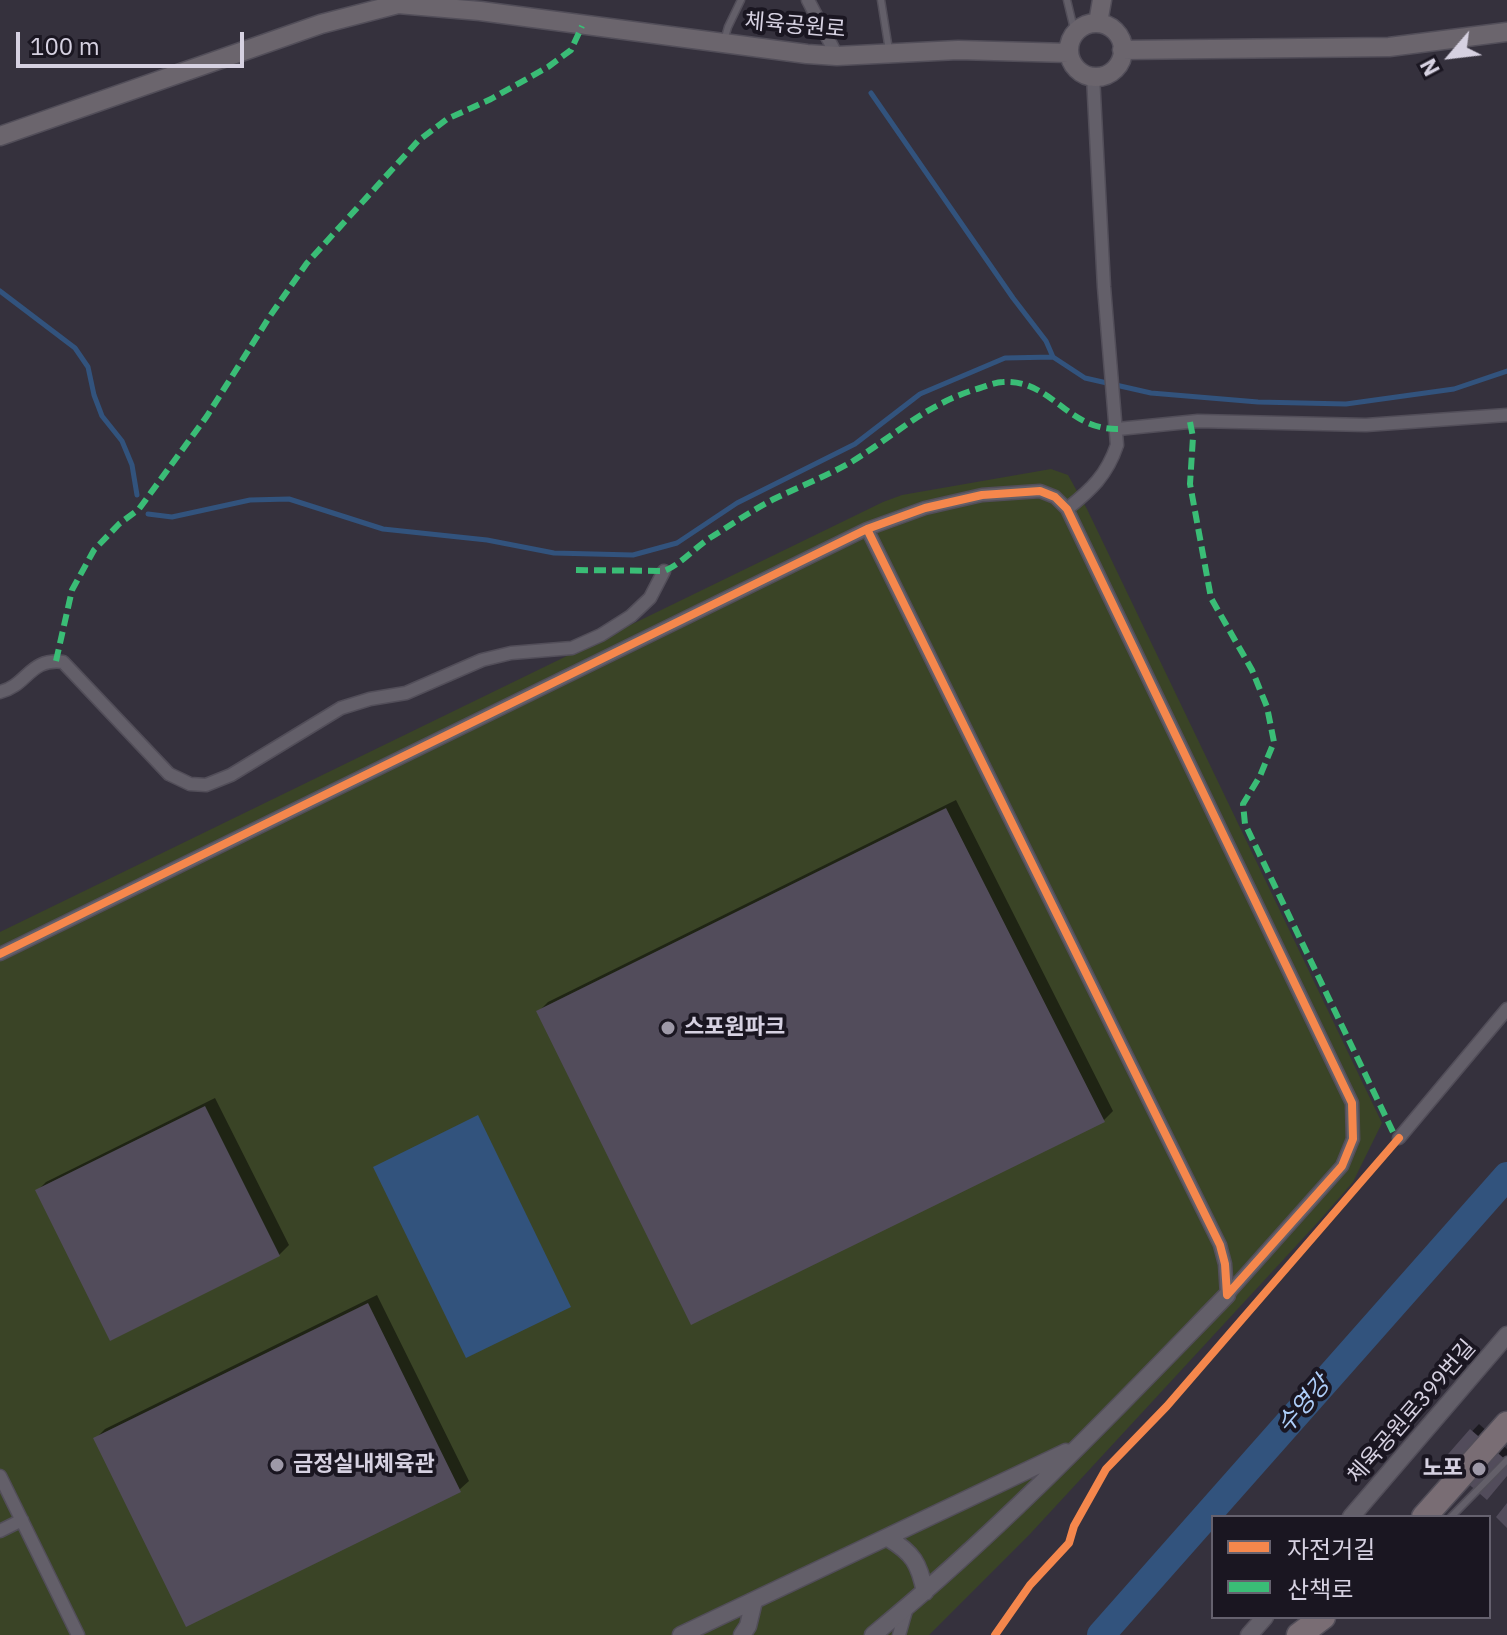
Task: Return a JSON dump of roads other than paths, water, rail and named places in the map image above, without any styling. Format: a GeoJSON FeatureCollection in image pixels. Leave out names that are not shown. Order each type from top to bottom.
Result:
{"type":"FeatureCollection","features":[{"type":"Feature","properties":{"kind":"highway"},"geometry":{"type":"LineString","coordinates":[[1426,1515],[1507,1424]]}},
{"type":"Feature","properties":{"kind":"highway"},"geometry":{"type":"LineString","coordinates":[[1299,1635],[1320,1619]]}},
{"type":"Feature","properties":{"kind":"main road"},"geometry":{"type":"LineString","coordinates":[[1098,23],[1102,0]]}},
{"type":"Feature","properties":{"kind":"main road","name":"체육공원로"},"geometry":{"type":"LineString","coordinates":[[0,136],[362,5],[398,4],[466,10],[776,51],[837,56],[958,50],[1069,53]]}},
{"type":"Feature","properties":{"kind":"main road"},"geometry":{"type":"LineString","coordinates":[[1098,23],[1118,35],[1122,50],[1119,62],[1111,72],[1093,76],[1077,69],[1069,53],[1075,33],[1085,25],[1098,23]]}},
{"type":"Feature","properties":{"kind":"main road"},"geometry":{"type":"LineString","coordinates":[[1122,50],[1389,47],[1507,32]]}},
{"type":"Feature","properties":{"kind":"street"},"geometry":{"type":"LineString","coordinates":[[808,0],[837,56]]}},
{"type":"Feature","properties":{"kind":"street"},"geometry":{"type":"LineString","coordinates":[[1067,509],[1097,485],[1111,463],[1117,445],[1093,76]]}},
{"type":"Feature","properties":{"kind":"street"},"geometry":{"type":"LineString","coordinates":[[1117,424],[1198,421],[1366,425],[1507,415]]}},
{"type":"Feature","properties":{"kind":"street"},"geometry":{"type":"LineString","coordinates":[[0,954],[867,529],[925,508],[982,495],[1040,491],[1055,497],[1067,509],[1352,1103],[1353,1139],[1342,1166],[1227,1295],[971,1551],[873,1635]]}},
{"type":"Feature","properties":{"kind":"street"},"geometry":{"type":"LineString","coordinates":[[867,529],[1220,1245],[1227,1295]]}},
{"type":"Feature","properties":{"kind":"street"},"geometry":{"type":"LineString","coordinates":[[0,692],[16,688],[32,669],[47,661],[63,662],[169,774],[190,784],[206,785],[231,775],[341,708],[406,693],[482,660],[511,653],[572,648],[601,635],[631,616],[650,598],[664,571]]}},
{"type":"Feature","properties":{"kind":"street"},"geometry":{"type":"LineString","coordinates":[[1399,1138],[1507,1009]]}},
{"type":"Feature","properties":{"kind":"street","name":"체육공원로399번길"},"geometry":{"type":"LineString","coordinates":[[1353,1515],[1507,1335]]}},
{"type":"Feature","properties":{"kind":"street"},"geometry":{"type":"LineString","coordinates":[[681,1635],[1080,1445]]}},
{"type":"Feature","properties":{"kind":"street"},"geometry":{"type":"LineString","coordinates":[[0,1476],[78,1635]]}},
{"type":"Feature","properties":{"kind":"street"},"geometry":{"type":"LineString","coordinates":[[0,1531],[22,1520]]}},
{"type":"Feature","properties":{"kind":"street"},"geometry":{"type":"LineString","coordinates":[[888,1538],[909,1550],[921,1573],[925,1592]]}},
{"type":"Feature","properties":{"kind":"street"},"geometry":{"type":"LineString","coordinates":[[742,1635],[748,1626],[754,1601]]}},
{"type":"Feature","properties":{"kind":"street"},"geometry":{"type":"LineString","coordinates":[[899,1635],[907,1607]]}},
{"type":"Feature","properties":{"kind":"street"},"geometry":{"type":"LineString","coordinates":[[1249,1635],[1263,1619]]}},
{"type":"Feature","properties":{"kind":"lane"},"geometry":{"type":"LineString","coordinates":[[724,44],[741,0]]}},
{"type":"Feature","properties":{"kind":"lane"},"geometry":{"type":"LineString","coordinates":[[881,0],[890,54]]}},
{"type":"Feature","properties":{"kind":"lane"},"geometry":{"type":"LineString","coordinates":[[1067,0],[1075,33]]}},
{"type":"Feature","properties":{"kind":"lane"},"geometry":{"type":"LineString","coordinates":[[1453,1515],[1507,1460]]}},
{"type":"Feature","properties":{"kind":"water"},"geometry":{"type":"Polygon","coordinates":[[[478,1115],[571,1307],[466,1358],[373,1167],[478,1115]]]}},
{"type":"Feature","properties":{"kind":"waterway"},"geometry":{"type":"LineString","coordinates":[[871,93],[1046,341],[1053,357]]}},
{"type":"Feature","properties":{"kind":"waterway"},"geometry":{"type":"LineString","coordinates":[[0,291],[75,348],[88,367],[102,416],[122,441],[132,465],[137,495]]}},
{"type":"Feature","properties":{"kind":"waterway"},"geometry":{"type":"LineString","coordinates":[[148,514],[172,517],[250,500],[289,499],[383,529],[487,540],[554,553],[633,555],[677,543],[737,503],[855,444],[920,394],[1005,358],[1053,357],[1085,378],[1151,393],[1258,402],[1346,404],[1454,389],[1507,371]]}},
{"type":"Feature","properties":{"kind":"waterway","name":"수영강"},"geometry":{"type":"LineString","coordinates":[[1101,1635],[1507,1176]]}},
{"type":"Feature","properties":{"kind":"place","name":"스포원파크"},"geometry":{"type":"Point","coordinates":[668,1028]}},
{"type":"Feature","properties":{"kind":"place","name":"금정실내체육관"},"geometry":{"type":"Point","coordinates":[277,1465]}},
{"type":"Feature","properties":{"kind":"place","name":"노포"},"geometry":{"type":"Point","coordinates":[1479,1469]}}]}
